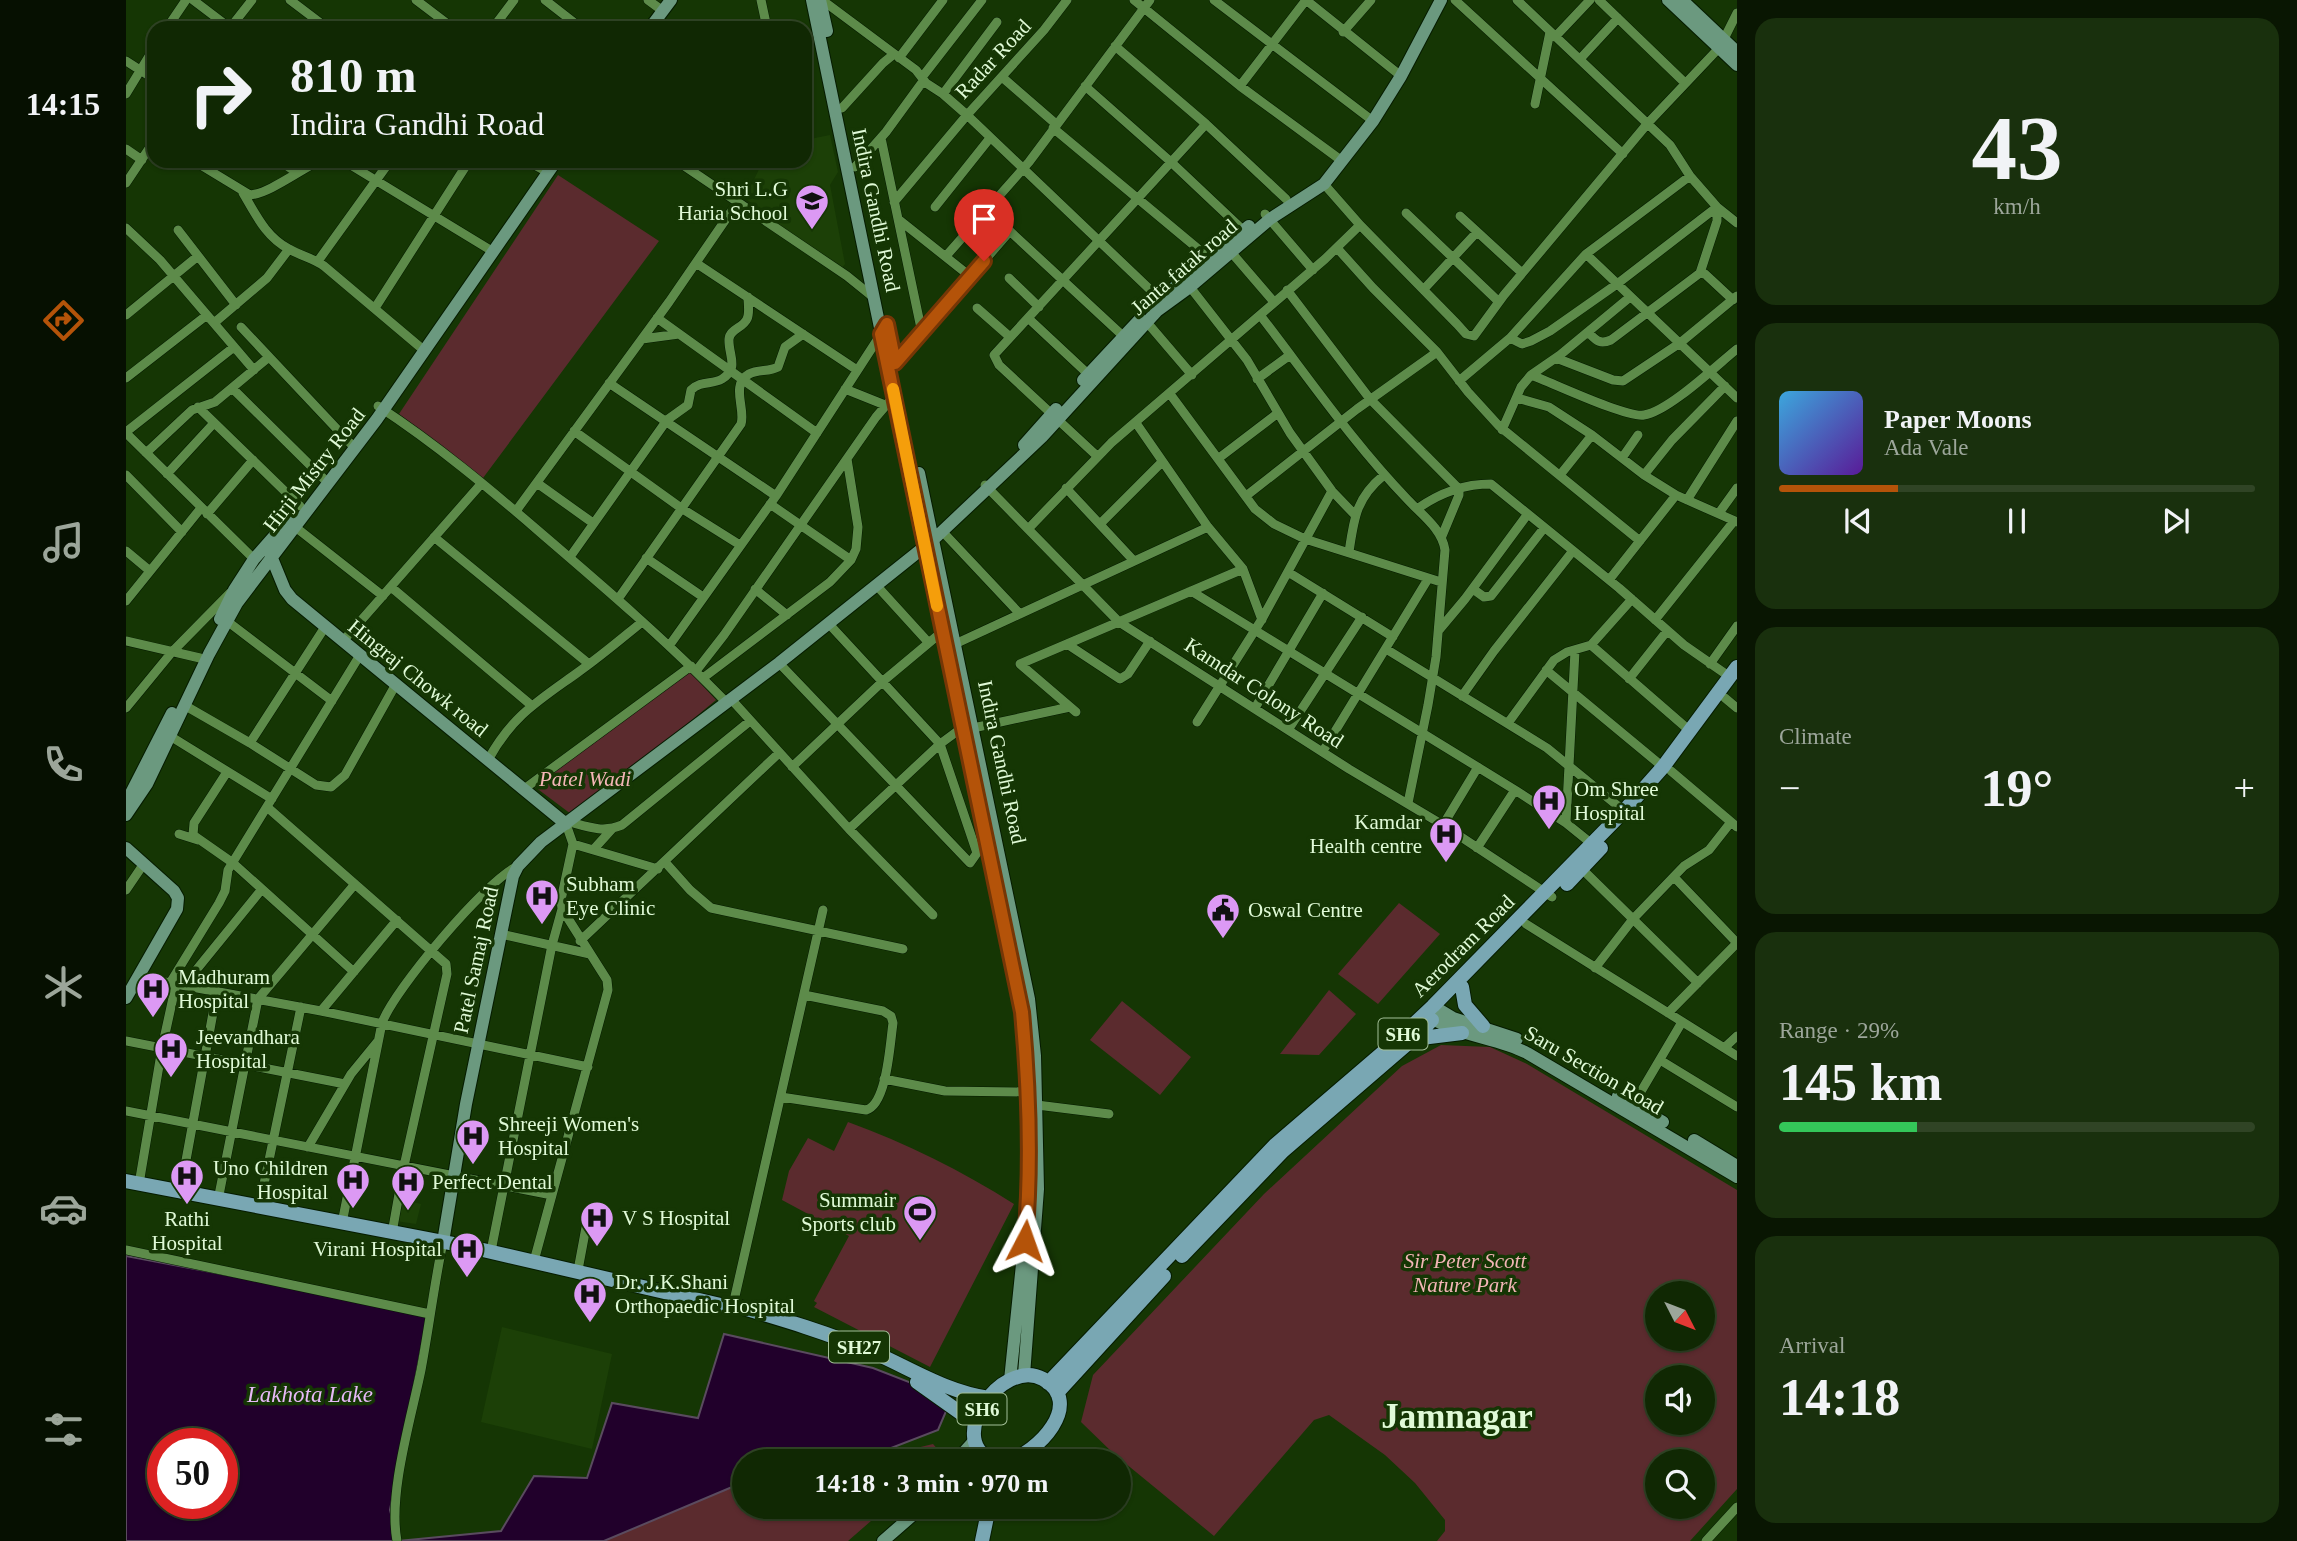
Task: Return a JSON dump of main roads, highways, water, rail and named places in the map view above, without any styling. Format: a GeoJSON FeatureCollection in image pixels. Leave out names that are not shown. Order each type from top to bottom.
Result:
{"type":"FeatureCollection","features":[{"type":"Feature","properties":{"kind":"main road"},"geometry":{"type":"LineString","coordinates":[[655,21],[671,0]]}},
{"type":"Feature","properties":{"kind":"main road"},"geometry":{"type":"LineString","coordinates":[[662,21],[679,0]]}},
{"type":"Feature","properties":{"kind":"main road","name":"Indira Gandhi Road"},"geometry":{"type":"LineString","coordinates":[[811,0],[884,329],[894,397],[931,537],[955,644],[1022,1012],[1027,1092],[1027,1216],[1010,1380]]}},
{"type":"Feature","properties":{"kind":"main road","name":"Indira Gandhi Road"},"geometry":{"type":"LineString","coordinates":[[821,0],[855,167],[877,296]]}},
{"type":"Feature","properties":{"kind":"main road"},"geometry":{"type":"LineString","coordinates":[[1398,74],[1432,0]]}},
{"type":"Feature","properties":{"kind":"main road","name":"Janta fatak road"},"geometry":{"type":"LineString","coordinates":[[931,537],[986,486],[1163,302],[1190,287],[1268,216],[1324,184],[1370,119],[1441,0]]}},
{"type":"Feature","properties":{"kind":"main road"},"geometry":{"type":"LineString","coordinates":[[1668,0],[1737,52]]}},
{"type":"Feature","properties":{"kind":"main road"},"geometry":{"type":"LineString","coordinates":[[1682,0],[1722,43],[1737,65]]}},
{"type":"Feature","properties":{"kind":"main road"},"geometry":{"type":"LineString","coordinates":[[1163,302],[1243,230],[1268,216],[1286,199],[1309,187],[1338,158],[1370,119]]}},
{"type":"Feature","properties":{"kind":"main road","name":"Hirji Mistry Road"},"geometry":{"type":"LineString","coordinates":[[126,803],[234,590],[294,526],[381,408],[543,168]]}},
{"type":"Feature","properties":{"kind":"main road","name":"Hirji Mistry Road"},"geometry":{"type":"LineString","coordinates":[[269,551],[300,506],[381,408],[420,347],[551,168]]}},
{"type":"Feature","properties":{"kind":"main road"},"geometry":{"type":"LineString","coordinates":[[1055,416],[1122,335],[1145,319]]}},
{"type":"Feature","properties":{"kind":"main road","name":"Indira Gandhi Road"},"geometry":{"type":"LineString","coordinates":[[884,329],[895,363],[894,397]]}},
{"type":"Feature","properties":{"kind":"main road","name":"Indira Gandhi Road"},"geometry":{"type":"LineString","coordinates":[[931,537],[943,631],[968,727],[1029,999],[1035,1056],[1038,1189],[1024,1375]]}},
{"type":"Feature","properties":{"kind":"main road","name":"Patel Samaj Road"},"geometry":{"type":"LineString","coordinates":[[443,1242],[478,1043],[513,876],[518,866],[541,842],[877,586],[931,537]]}},
{"type":"Feature","properties":{"kind":"main road","name":"Hingraj Chowk road"},"geometry":{"type":"LineString","coordinates":[[269,551],[285,590],[292,599],[568,823]]}},
{"type":"Feature","properties":{"kind":"main road"},"geometry":{"type":"LineString","coordinates":[[258,564],[285,590]]}},
{"type":"Feature","properties":{"kind":"main road","name":"Hirji Mistry Road"},"geometry":{"type":"LineString","coordinates":[[126,816],[137,801],[258,564]]}},
{"type":"Feature","properties":{"kind":"main road","name":"Aerodram Road"},"geometry":{"type":"LineString","coordinates":[[1053,1388],[1283,1151],[1413,1039],[1433,1012],[1549,895],[1582,869],[1725,698],[1735,675]]}},
{"type":"Feature","properties":{"kind":"main road","name":"Aerodram Road"},"geometry":{"type":"LineString","coordinates":[[1053,1388],[1275,1145],[1462,987],[1526,925],[1592,844],[1667,769],[1690,731],[1735,675]]}},
{"type":"Feature","properties":{"kind":"main road"},"geometry":{"type":"LineString","coordinates":[[126,848],[174,891],[179,902],[133,978],[126,998]]}},
{"type":"Feature","properties":{"kind":"main road"},"geometry":{"type":"LineString","coordinates":[[1462,987],[1465,1005],[1483,1026]]}},
{"type":"Feature","properties":{"kind":"main road","name":"Saru Section Road"},"geometry":{"type":"LineString","coordinates":[[1433,1012],[1523,1041],[1734,1166]]}},
{"type":"Feature","properties":{"kind":"main road","name":"Saru Section Road"},"geometry":{"type":"LineString","coordinates":[[1433,1012],[1443,1026],[1505,1042],[1734,1166]]}},
{"type":"Feature","properties":{"kind":"main road"},"geometry":{"type":"LineString","coordinates":[[1413,1039],[1462,1032]]}},
{"type":"Feature","properties":{"kind":"main road","name":"SH27"},"geometry":{"type":"LineString","coordinates":[[133,1183],[491,1251],[729,1306],[811,1328],[873,1352],[945,1388],[966,1395],[989,1398]]}},
{"type":"Feature","properties":{"kind":"main road","name":"SH27"},"geometry":{"type":"LineString","coordinates":[[729,1306],[731,1312],[866,1358],[916,1381],[962,1414],[976,1420]]}},
{"type":"Feature","properties":{"kind":"main road","name":"SH6"},"geometry":{"type":"LineString","coordinates":[[979,1449],[974,1441],[976,1420],[989,1398],[1010,1380],[1034,1375],[1053,1388]]}},
{"type":"Feature","properties":{"kind":"main road"},"geometry":{"type":"LineString","coordinates":[[1032,1449],[1052,1427],[1060,1411],[1053,1388]]}},
{"type":"Feature","properties":{"kind":"main road"},"geometry":{"type":"LineString","coordinates":[[967,1449],[974,1441]]}},
{"type":"Feature","properties":{"kind":"main road"},"geometry":{"type":"LineString","coordinates":[[871,1541],[896,1519]]}},
{"type":"Feature","properties":{"kind":"main road"},"geometry":{"type":"LineString","coordinates":[[883,1541],[908,1519]]}},
{"type":"Feature","properties":{"kind":"main road"},"geometry":{"type":"LineString","coordinates":[[974,1541],[978,1519]]}},
{"type":"Feature","properties":{"kind":"main road"},"geometry":{"type":"LineString","coordinates":[[982,1541],[987,1519]]}},
{"type":"Feature","properties":{"kind":"water","name":"Lakhota Lake"},"geometry":{"type":"Polygon","coordinates":[[[126,1256],[428,1313],[390,1510],[398,1541],[126,1541],[126,1256]]]}},
{"type":"Feature","properties":{"kind":"water"},"geometry":{"type":"Polygon","coordinates":[[[724,1334],[873,1368],[927,1389],[947,1409],[938,1430],[889,1449],[732,1449],[732,1487],[604,1541],[398,1541],[501,1531],[534,1476],[587,1478],[612,1403],[698,1418],[724,1334]]]}},
{"type":"Feature","properties":{"kind":"place","name":"Shri L.G Haria School"},"geometry":{"type":"Point","coordinates":[812,231]}},
{"type":"Feature","properties":{"kind":"place","name":"Om Shree Hospital"},"geometry":{"type":"Point","coordinates":[1549,831]}},
{"type":"Feature","properties":{"kind":"place","name":"Kamdar Health centre"},"geometry":{"type":"Point","coordinates":[1446,864]}},
{"type":"Feature","properties":{"kind":"place","name":"Subham Eye Clinic"},"geometry":{"type":"Point","coordinates":[542,926]}},
{"type":"Feature","properties":{"kind":"place","name":"Oswal Centre"},"geometry":{"type":"Point","coordinates":[1223,940]}},
{"type":"Feature","properties":{"kind":"place","name":"Madhuram Hospital"},"geometry":{"type":"Point","coordinates":[153,1019]}},
{"type":"Feature","properties":{"kind":"place","name":"Jeevandhara Hospital"},"geometry":{"type":"Point","coordinates":[171,1079]}},
{"type":"Feature","properties":{"kind":"place","name":"Shreeji Women's Hospital"},"geometry":{"type":"Point","coordinates":[473,1166]}},
{"type":"Feature","properties":{"kind":"place","name":"Rathi Hospital"},"geometry":{"type":"Point","coordinates":[187,1206]}},
{"type":"Feature","properties":{"kind":"place","name":"Uno Children Hospital"},"geometry":{"type":"Point","coordinates":[353,1210]}},
{"type":"Feature","properties":{"kind":"place","name":"Perfect Dental"},"geometry":{"type":"Point","coordinates":[408,1212]}},
{"type":"Feature","properties":{"kind":"place","name":"Summair Sports club"},"geometry":{"type":"Point","coordinates":[920,1242]}},
{"type":"Feature","properties":{"kind":"place","name":"V S Hospital"},"geometry":{"type":"Point","coordinates":[597,1248]}},
{"type":"Feature","properties":{"kind":"place","name":"Virani Hospital"},"geometry":{"type":"Point","coordinates":[467,1279]}},
{"type":"Feature","properties":{"kind":"place","name":"Dr. J.K.Shani Orthopaedic Hospital"},"geometry":{"type":"Point","coordinates":[590,1324]}},
{"type":"Feature","properties":{"kind":"district","name":"Jamnagar"},"geometry":{"type":"Point","coordinates":[1457,1416]}},
{"type":"Feature","properties":{"kind":"park label","name":"Patel Wadi"},"geometry":{"type":"Point","coordinates":[585,779]}},
{"type":"Feature","properties":{"kind":"park label","name":"Sir Peter Scott Nature Park"},"geometry":{"type":"Point","coordinates":[1465,1273]}}]}
